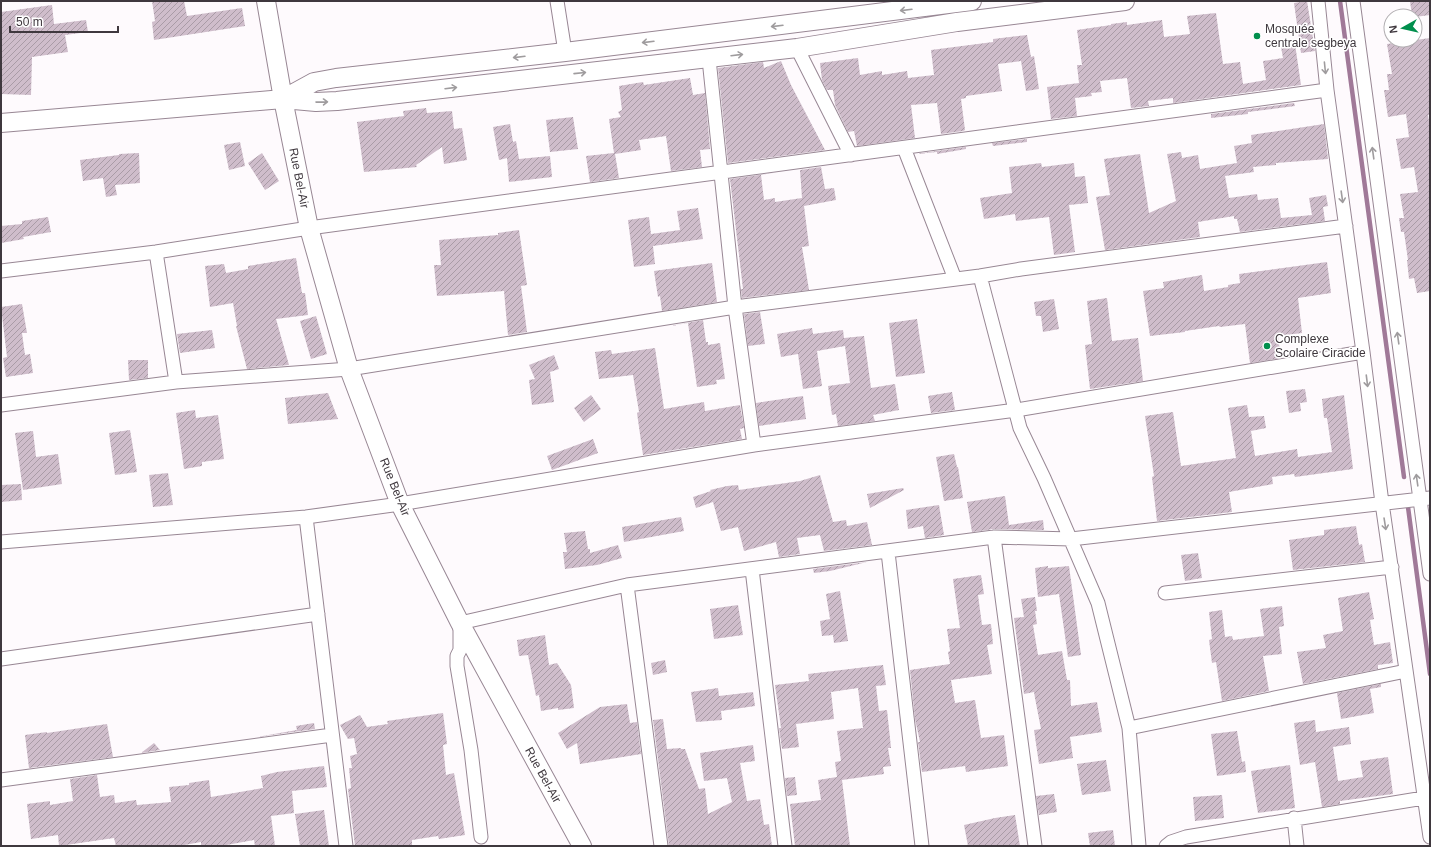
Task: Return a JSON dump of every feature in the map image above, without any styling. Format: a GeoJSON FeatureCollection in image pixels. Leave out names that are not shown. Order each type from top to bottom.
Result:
{"type":"FeatureCollection","features":[{"type":"Feature","properties":{"kind":"main road","name":"Rue Bel-Air"},"geometry":{"type":"LineString","coordinates":[[266,1],[283,99],[309,228],[349,369],[400,504],[460,623],[582,846]]}},
{"type":"Feature","properties":{"kind":"main road"},"geometry":{"type":"LineString","coordinates":[[1,123],[283,99],[337,102],[797,48],[957,22],[1125,1]]}},
{"type":"Feature","properties":{"kind":"main road"},"geometry":{"type":"LineString","coordinates":[[283,99],[314,82],[336,78],[565,52],[964,2]]}},
{"type":"Feature","properties":{"kind":"street"},"geometry":{"type":"LineString","coordinates":[[557,1],[565,52]]}},
{"type":"Feature","properties":{"kind":"street"},"geometry":{"type":"LineString","coordinates":[[1318,1],[1327,90],[1382,503],[1406,671],[1427,797],[1430,837]]}},
{"type":"Feature","properties":{"kind":"street"},"geometry":{"type":"LineString","coordinates":[[1353,1],[1424,499],[1430,574]]}},
{"type":"Feature","properties":{"kind":"street"},"geometry":{"type":"LineString","coordinates":[[797,48],[851,155]]}},
{"type":"Feature","properties":{"kind":"street"},"geometry":{"type":"LineString","coordinates":[[709,59],[735,307],[754,445]]}},
{"type":"Feature","properties":{"kind":"street"},"geometry":{"type":"LineString","coordinates":[[1,271],[156,252],[309,228],[1327,90]]}},
{"type":"Feature","properties":{"kind":"street"},"geometry":{"type":"LineString","coordinates":[[904,148],[955,279]]}},
{"type":"Feature","properties":{"kind":"street"},"geometry":{"type":"LineString","coordinates":[[1,405],[176,382],[349,369],[735,307],[980,276],[1021,269],[1346,226]]}},
{"type":"Feature","properties":{"kind":"street"},"geometry":{"type":"LineString","coordinates":[[156,252],[176,382]]}},
{"type":"Feature","properties":{"kind":"street"},"geometry":{"type":"LineString","coordinates":[[980,276],[1020,428],[1044,478],[1098,603],[1129,728],[1139,846]]}},
{"type":"Feature","properties":{"kind":"street"},"geometry":{"type":"LineString","coordinates":[[1,542],[306,516],[400,504],[754,445],[1016,410],[1363,352]]}},
{"type":"Feature","properties":{"kind":"street"},"geometry":{"type":"LineString","coordinates":[[481,837],[471,750],[457,656],[460,650],[460,623],[627,585],[994,537],[1071,539],[1424,499]]}},
{"type":"Feature","properties":{"kind":"street"},"geometry":{"type":"LineString","coordinates":[[306,516],[346,846]]}},
{"type":"Feature","properties":{"kind":"street"},"geometry":{"type":"LineString","coordinates":[[994,537],[1035,846]]}},
{"type":"Feature","properties":{"kind":"street"},"geometry":{"type":"LineString","coordinates":[[888,552],[922,846]]}},
{"type":"Feature","properties":{"kind":"street"},"geometry":{"type":"LineString","coordinates":[[1165,593],[1392,567]]}},
{"type":"Feature","properties":{"kind":"street"},"geometry":{"type":"LineString","coordinates":[[752,569],[785,846]]}},
{"type":"Feature","properties":{"kind":"street"},"geometry":{"type":"LineString","coordinates":[[627,585],[661,846]]}},
{"type":"Feature","properties":{"kind":"street"},"geometry":{"type":"LineString","coordinates":[[1,658],[318,614]]}},
{"type":"Feature","properties":{"kind":"street"},"geometry":{"type":"LineString","coordinates":[[1129,728],[1406,671]]}},
{"type":"Feature","properties":{"kind":"street"},"geometry":{"type":"LineString","coordinates":[[1,780],[332,735]]}},
{"type":"Feature","properties":{"kind":"street"},"geometry":{"type":"LineString","coordinates":[[1166,846],[1171,842],[1186,837],[1427,797]]}},
{"type":"Feature","properties":{"kind":"street"},"geometry":{"type":"LineString","coordinates":[[1294,818],[1297,846]]}},
{"type":"Feature","properties":{"kind":"building"},"geometry":{"type":"Polygon","coordinates":[[[152,1],[184,1],[187,16],[242,8],[245,26],[154,40],[152,22],[155,21],[152,1]]]}},
{"type":"Feature","properties":{"kind":"building"},"geometry":{"type":"Polygon","coordinates":[[[1307,1],[1315,51],[1301,53],[1294,3],[1307,1]]]}},
{"type":"Feature","properties":{"kind":"building"},"geometry":{"type":"Polygon","coordinates":[[[1410,1],[1430,1],[1430,15],[1423,16],[1423,8],[1411,8],[1410,1]]]}},
{"type":"Feature","properties":{"kind":"building"},"geometry":{"type":"Polygon","coordinates":[[[52,5],[54,24],[86,20],[88,32],[65,35],[68,52],[32,57],[31,95],[1,94],[1,12],[52,5]]]}},
{"type":"Feature","properties":{"kind":"building"},"geometry":{"type":"Polygon","coordinates":[[[1216,13],[1223,64],[1240,62],[1243,84],[1266,80],[1263,61],[1283,58],[1281,47],[1295,44],[1301,85],[1173,103],[1173,98],[1148,101],[1149,106],[1131,108],[1127,78],[1100,81],[1102,92],[1091,93],[1092,96],[1075,98],[1077,116],[1051,119],[1047,87],[1079,83],[1077,65],[1082,65],[1077,30],[1127,22],[1127,25],[1162,20],[1164,37],[1190,34],[1187,16],[1216,13]]]}},
{"type":"Feature","properties":{"kind":"building"},"geometry":{"type":"Polygon","coordinates":[[[1027,35],[1031,57],[1034,56],[1039,89],[1026,91],[1021,61],[998,64],[1002,91],[966,96],[966,98],[961,99],[965,130],[963,131],[941,134],[937,103],[911,105],[915,138],[857,146],[854,131],[848,132],[835,105],[833,90],[827,90],[822,80],[820,63],[858,58],[860,75],[882,71],[882,75],[907,71],[908,78],[934,75],[931,50],[993,42],[993,39],[1027,35]]]}},
{"type":"Feature","properties":{"kind":"building"},"geometry":{"type":"Polygon","coordinates":[[[1430,38],[1430,115],[1428,115],[1430,127],[1430,291],[1417,293],[1414,278],[1409,279],[1404,232],[1401,232],[1399,218],[1404,218],[1400,194],[1418,192],[1414,167],[1401,169],[1396,139],[1409,137],[1406,114],[1388,117],[1384,90],[1389,90],[1387,74],[1392,74],[1388,48],[1423,48],[1423,39],[1430,38]]]}},
{"type":"Feature","properties":{"kind":"building"},"geometry":{"type":"Polygon","coordinates":[[[781,61],[791,85],[825,150],[728,163],[718,68],[763,62],[764,68],[781,61]]]}},
{"type":"Feature","properties":{"kind":"building"},"geometry":{"type":"Polygon","coordinates":[[[690,78],[693,95],[705,93],[710,149],[700,150],[702,167],[671,171],[666,136],[639,140],[641,150],[615,154],[619,178],[590,182],[586,156],[614,153],[609,119],[621,117],[618,112],[622,110],[619,86],[643,82],[644,85],[690,78]]]}},
{"type":"Feature","properties":{"kind":"building"},"geometry":{"type":"Polygon","coordinates":[[[1294,103],[1295,106],[1248,112],[1248,114],[1211,118],[1211,114],[1294,103]]]}},
{"type":"Feature","properties":{"kind":"building"},"geometry":{"type":"Polygon","coordinates":[[[426,108],[427,113],[452,111],[454,129],[462,128],[467,160],[444,164],[442,147],[416,165],[417,167],[364,172],[357,122],[404,116],[403,111],[426,108]]]}},
{"type":"Feature","properties":{"kind":"building"},"geometry":{"type":"Polygon","coordinates":[[[573,117],[578,149],[550,152],[546,120],[573,117]]]}},
{"type":"Feature","properties":{"kind":"building"},"geometry":{"type":"Polygon","coordinates":[[[510,124],[513,142],[516,141],[519,159],[550,156],[552,177],[509,182],[507,158],[499,160],[493,127],[510,124]]]}},
{"type":"Feature","properties":{"kind":"building"},"geometry":{"type":"Polygon","coordinates":[[[1324,124],[1328,159],[1276,163],[1276,165],[1253,167],[1254,172],[1225,176],[1229,198],[1257,194],[1258,200],[1278,198],[1281,218],[1312,215],[1309,198],[1326,195],[1328,206],[1323,207],[1325,221],[1240,232],[1237,219],[1234,219],[1234,216],[1198,222],[1200,237],[1105,250],[1096,197],[1110,195],[1104,159],[1140,154],[1149,213],[1176,201],[1167,154],[1181,152],[1182,158],[1198,155],[1200,169],[1237,163],[1234,146],[1252,143],[1251,135],[1324,124]]]}},
{"type":"Feature","properties":{"kind":"building"},"geometry":{"type":"Polygon","coordinates":[[[1027,139],[1027,142],[993,146],[992,143],[1027,139]]]}},
{"type":"Feature","properties":{"kind":"building"},"geometry":{"type":"Polygon","coordinates":[[[240,142],[245,166],[229,170],[224,145],[240,142]]]}},
{"type":"Feature","properties":{"kind":"building"},"geometry":{"type":"Polygon","coordinates":[[[966,147],[966,149],[937,154],[937,152],[915,154],[966,147]]]}},
{"type":"Feature","properties":{"kind":"building"},"geometry":{"type":"Polygon","coordinates":[[[139,153],[140,183],[115,185],[117,195],[106,197],[103,178],[83,181],[80,160],[119,154],[139,153]]]}},
{"type":"Feature","properties":{"kind":"building"},"geometry":{"type":"Polygon","coordinates":[[[262,153],[279,181],[265,190],[248,163],[262,153]]]}},
{"type":"Feature","properties":{"kind":"building"},"geometry":{"type":"Polygon","coordinates":[[[1041,163],[1042,167],[1074,163],[1075,177],[1085,176],[1088,203],[1069,205],[1075,252],[1054,255],[1049,217],[1016,221],[1015,214],[984,219],[980,198],[1012,193],[1009,167],[1041,163]]]}},
{"type":"Feature","properties":{"kind":"building"},"geometry":{"type":"Polygon","coordinates":[[[821,167],[825,189],[834,188],[836,200],[804,206],[809,246],[802,247],[809,290],[742,298],[741,289],[743,289],[730,179],[779,172],[761,175],[764,200],[775,198],[775,202],[802,198],[800,170],[821,167]]]}},
{"type":"Feature","properties":{"kind":"building"},"geometry":{"type":"Polygon","coordinates":[[[698,208],[703,239],[653,246],[655,264],[634,267],[628,220],[649,217],[651,234],[680,230],[677,211],[698,208]]]}},
{"type":"Feature","properties":{"kind":"building"},"geometry":{"type":"Polygon","coordinates":[[[48,217],[51,232],[1,243],[1,226],[22,224],[22,221],[48,217]]]}},
{"type":"Feature","properties":{"kind":"building"},"geometry":{"type":"Polygon","coordinates":[[[519,230],[527,285],[521,286],[527,332],[508,335],[504,291],[437,296],[434,265],[441,265],[439,240],[498,235],[498,233],[519,230]]]}},
{"type":"Feature","properties":{"kind":"building"},"geometry":{"type":"Polygon","coordinates":[[[296,258],[302,293],[305,293],[308,315],[276,319],[289,365],[247,369],[236,326],[233,303],[210,307],[205,266],[224,264],[226,273],[248,269],[248,266],[296,258]]]}},
{"type":"Feature","properties":{"kind":"building"},"geometry":{"type":"Polygon","coordinates":[[[1327,262],[1331,293],[1298,298],[1302,333],[1278,336],[1281,358],[1250,363],[1245,324],[1219,326],[1150,336],[1143,291],[1164,288],[1163,282],[1202,275],[1204,291],[1228,287],[1228,285],[1240,283],[1239,274],[1327,262]]]}},
{"type":"Feature","properties":{"kind":"building"},"geometry":{"type":"Polygon","coordinates":[[[712,263],[717,302],[662,311],[654,271],[712,263]]]}},
{"type":"Feature","properties":{"kind":"building"},"geometry":{"type":"Polygon","coordinates":[[[1107,298],[1112,341],[1138,338],[1143,381],[1090,389],[1085,345],[1092,344],[1087,301],[1107,298]]]}},
{"type":"Feature","properties":{"kind":"building"},"geometry":{"type":"Polygon","coordinates":[[[1054,299],[1059,329],[1043,332],[1041,316],[1036,316],[1034,302],[1054,299]]]}},
{"type":"Feature","properties":{"kind":"building"},"geometry":{"type":"Polygon","coordinates":[[[22,304],[27,333],[22,333],[25,355],[30,354],[33,373],[6,377],[3,358],[7,357],[1,307],[22,304]]]}},
{"type":"Feature","properties":{"kind":"building"},"geometry":{"type":"Polygon","coordinates":[[[760,312],[765,344],[748,346],[744,314],[760,312]]]}},
{"type":"Feature","properties":{"kind":"building"},"geometry":{"type":"Polygon","coordinates":[[[316,316],[327,354],[311,359],[300,321],[316,316]]]}},
{"type":"Feature","properties":{"kind":"building"},"geometry":{"type":"Polygon","coordinates":[[[917,319],[925,373],[896,377],[889,323],[917,319]]]}},
{"type":"Feature","properties":{"kind":"building"},"geometry":{"type":"Polygon","coordinates":[[[703,320],[706,342],[708,342],[708,345],[720,343],[725,379],[716,380],[717,384],[697,387],[688,323],[670,326],[703,320]]]}},
{"type":"Feature","properties":{"kind":"building"},"geometry":{"type":"Polygon","coordinates":[[[812,328],[813,334],[843,330],[844,338],[864,336],[871,388],[895,384],[899,410],[873,415],[875,421],[838,426],[836,414],[832,415],[828,386],[850,383],[845,346],[817,351],[822,386],[803,389],[798,354],[781,357],[777,334],[812,328]]]}},
{"type":"Feature","properties":{"kind":"building"},"geometry":{"type":"Polygon","coordinates":[[[212,330],[215,348],[180,353],[177,334],[212,330]]]}},
{"type":"Feature","properties":{"kind":"building"},"geometry":{"type":"Polygon","coordinates":[[[655,348],[664,409],[704,402],[705,411],[740,405],[744,428],[740,429],[742,439],[643,455],[637,413],[639,412],[633,375],[599,379],[595,352],[611,350],[612,354],[655,348]]]}},
{"type":"Feature","properties":{"kind":"building"},"geometry":{"type":"Polygon","coordinates":[[[554,355],[559,369],[550,372],[554,402],[532,405],[529,380],[535,379],[529,365],[554,355]]]}},
{"type":"Feature","properties":{"kind":"building"},"geometry":{"type":"Polygon","coordinates":[[[128,360],[148,360],[148,378],[129,380],[128,360]]]}},
{"type":"Feature","properties":{"kind":"building"},"geometry":{"type":"Polygon","coordinates":[[[1305,389],[1307,402],[1300,403],[1301,411],[1289,413],[1286,391],[1305,389]]]}},
{"type":"Feature","properties":{"kind":"building"},"geometry":{"type":"Polygon","coordinates":[[[952,392],[955,410],[931,413],[928,396],[952,392]]]}},
{"type":"Feature","properties":{"kind":"building"},"geometry":{"type":"Polygon","coordinates":[[[328,393],[338,419],[288,424],[285,398],[328,393]]]}},
{"type":"Feature","properties":{"kind":"building"},"geometry":{"type":"Polygon","coordinates":[[[591,395],[601,409],[584,422],[574,408],[591,395]]]}},
{"type":"Feature","properties":{"kind":"building"},"geometry":{"type":"Polygon","coordinates":[[[1344,395],[1353,469],[1295,477],[1294,474],[1272,477],[1273,484],[1229,492],[1232,512],[1157,521],[1152,477],[1154,476],[1145,416],[1173,412],[1181,466],[1236,458],[1228,408],[1247,405],[1249,417],[1264,416],[1266,428],[1251,431],[1255,456],[1297,449],[1298,457],[1332,452],[1327,418],[1324,418],[1322,399],[1344,395]]]}},
{"type":"Feature","properties":{"kind":"building"},"geometry":{"type":"Polygon","coordinates":[[[803,396],[806,419],[759,426],[756,403],[803,396]]]}},
{"type":"Feature","properties":{"kind":"building"},"geometry":{"type":"Polygon","coordinates":[[[195,410],[196,418],[218,415],[224,459],[202,462],[202,466],[184,469],[176,413],[195,410]]]}},
{"type":"Feature","properties":{"kind":"building"},"geometry":{"type":"Polygon","coordinates":[[[130,430],[137,472],[115,475],[109,433],[130,430]]]}},
{"type":"Feature","properties":{"kind":"building"},"geometry":{"type":"Polygon","coordinates":[[[33,431],[36,457],[58,454],[62,484],[23,490],[15,433],[33,431]]]}},
{"type":"Feature","properties":{"kind":"building"},"geometry":{"type":"Polygon","coordinates":[[[593,439],[598,453],[552,470],[547,456],[593,439]]]}},
{"type":"Feature","properties":{"kind":"building"},"geometry":{"type":"Polygon","coordinates":[[[954,454],[958,467],[963,498],[944,501],[936,457],[954,454]]]}},
{"type":"Feature","properties":{"kind":"building"},"geometry":{"type":"Polygon","coordinates":[[[168,473],[173,505],[153,507],[149,475],[168,473]]]}},
{"type":"Feature","properties":{"kind":"building"},"geometry":{"type":"Polygon","coordinates":[[[820,475],[833,522],[846,520],[847,526],[867,522],[872,545],[824,551],[820,535],[797,538],[800,554],[779,557],[776,542],[744,551],[738,527],[721,531],[713,502],[696,508],[693,497],[711,491],[710,490],[727,486],[738,485],[739,490],[800,481],[820,475]]]}},
{"type":"Feature","properties":{"kind":"building"},"geometry":{"type":"Polygon","coordinates":[[[21,484],[22,500],[1,502],[1,485],[21,484]]]}},
{"type":"Feature","properties":{"kind":"building"},"geometry":{"type":"Polygon","coordinates":[[[903,488],[904,490],[870,508],[867,494],[903,488]]]}},
{"type":"Feature","properties":{"kind":"building"},"geometry":{"type":"Polygon","coordinates":[[[1005,496],[1009,525],[1043,520],[1044,530],[994,529],[972,532],[967,502],[1005,496]]]}},
{"type":"Feature","properties":{"kind":"building"},"geometry":{"type":"Polygon","coordinates":[[[939,505],[944,535],[925,538],[923,526],[908,529],[906,510],[939,505]]]}},
{"type":"Feature","properties":{"kind":"building"},"geometry":{"type":"Polygon","coordinates":[[[681,517],[684,531],[624,542],[622,527],[681,517]]]}},
{"type":"Feature","properties":{"kind":"building"},"geometry":{"type":"Polygon","coordinates":[[[1356,526],[1359,545],[1362,544],[1365,562],[1293,570],[1289,540],[1324,535],[1324,530],[1356,526]]]}},
{"type":"Feature","properties":{"kind":"building"},"geometry":{"type":"Polygon","coordinates":[[[585,531],[590,553],[618,545],[622,558],[597,565],[565,569],[563,552],[567,552],[564,533],[585,531]]]}},
{"type":"Feature","properties":{"kind":"building"},"geometry":{"type":"Polygon","coordinates":[[[1198,553],[1202,578],[1185,581],[1181,555],[1198,553]]]}},
{"type":"Feature","properties":{"kind":"building"},"geometry":{"type":"Polygon","coordinates":[[[867,562],[830,571],[814,573],[813,569],[867,562]]]}},
{"type":"Feature","properties":{"kind":"building"},"geometry":{"type":"Polygon","coordinates":[[[1048,566],[1048,568],[1069,566],[1081,655],[1068,657],[1059,594],[1038,597],[1035,568],[1048,566]]]}},
{"type":"Feature","properties":{"kind":"building"},"geometry":{"type":"Polygon","coordinates":[[[981,575],[984,594],[978,595],[982,625],[991,624],[993,644],[987,645],[992,674],[951,680],[955,703],[975,700],[981,738],[1004,735],[1008,766],[966,772],[965,766],[922,772],[918,742],[920,742],[915,719],[910,670],[950,664],[947,629],[960,628],[953,579],[981,575]]]}},
{"type":"Feature","properties":{"kind":"building"},"geometry":{"type":"Polygon","coordinates":[[[840,591],[848,641],[834,643],[833,635],[822,636],[820,621],[830,619],[826,594],[840,591]]]}},
{"type":"Feature","properties":{"kind":"building"},"geometry":{"type":"Polygon","coordinates":[[[1369,592],[1374,619],[1370,620],[1374,645],[1390,642],[1393,663],[1378,665],[1378,669],[1303,684],[1297,652],[1326,648],[1323,635],[1343,631],[1338,598],[1369,592]]]}},
{"type":"Feature","properties":{"kind":"building"},"geometry":{"type":"Polygon","coordinates":[[[1035,597],[1037,624],[1033,625],[1038,655],[1062,651],[1067,680],[1070,680],[1071,706],[1097,702],[1102,732],[1070,737],[1073,758],[1039,764],[1034,730],[1041,729],[1034,692],[1024,694],[1014,618],[1024,617],[1021,599],[1035,597]]]}},
{"type":"Feature","properties":{"kind":"building"},"geometry":{"type":"Polygon","coordinates":[[[738,605],[743,635],[714,639],[710,609],[738,605]]]}},
{"type":"Feature","properties":{"kind":"building"},"geometry":{"type":"Polygon","coordinates":[[[1282,606],[1284,626],[1279,627],[1282,654],[1263,656],[1269,691],[1222,701],[1216,662],[1212,663],[1209,640],[1212,639],[1209,612],[1222,610],[1225,637],[1232,636],[1233,640],[1264,636],[1260,609],[1282,606]]]}},
{"type":"Feature","properties":{"kind":"building"},"geometry":{"type":"Polygon","coordinates":[[[545,635],[549,665],[557,663],[571,685],[574,708],[558,710],[558,708],[541,711],[539,695],[536,696],[528,655],[519,656],[517,640],[545,635]]]}},
{"type":"Feature","properties":{"kind":"building"},"geometry":{"type":"Polygon","coordinates":[[[665,660],[667,672],[653,675],[651,663],[665,660]]]}},
{"type":"Feature","properties":{"kind":"building"},"geometry":{"type":"Polygon","coordinates":[[[883,665],[886,685],[876,686],[879,711],[887,710],[891,748],[888,748],[891,766],[883,767],[884,774],[842,780],[850,846],[795,846],[790,804],[821,800],[818,780],[837,777],[835,762],[841,761],[837,731],[863,728],[858,688],[831,692],[834,719],[796,724],[799,747],[782,749],[779,728],[781,728],[775,685],[809,681],[808,674],[883,665]]]}},
{"type":"Feature","properties":{"kind":"building"},"geometry":{"type":"Polygon","coordinates":[[[1381,684],[1381,687],[1370,689],[1374,713],[1341,719],[1337,693],[1381,684]]]}},
{"type":"Feature","properties":{"kind":"building"},"geometry":{"type":"Polygon","coordinates":[[[718,688],[719,696],[753,692],[755,706],[721,711],[722,720],[696,722],[691,692],[718,688]]]}},
{"type":"Feature","properties":{"kind":"building"},"geometry":{"type":"Polygon","coordinates":[[[627,704],[630,723],[637,722],[641,754],[580,764],[577,743],[567,749],[558,733],[600,707],[627,704]]]}},
{"type":"Feature","properties":{"kind":"building"},"geometry":{"type":"Polygon","coordinates":[[[443,713],[447,744],[443,745],[446,775],[454,773],[465,835],[439,839],[438,836],[412,840],[412,846],[355,846],[348,789],[351,788],[349,768],[352,768],[350,756],[357,754],[354,738],[348,739],[340,725],[360,715],[367,727],[388,724],[387,721],[443,713]]]}},
{"type":"Feature","properties":{"kind":"building"},"geometry":{"type":"Polygon","coordinates":[[[663,719],[667,749],[685,749],[699,789],[705,788],[708,814],[732,802],[727,778],[704,781],[700,753],[753,745],[755,761],[740,763],[747,801],[760,799],[764,825],[769,824],[772,846],[669,846],[653,720],[663,719]]]}},
{"type":"Feature","properties":{"kind":"building"},"geometry":{"type":"Polygon","coordinates":[[[1315,720],[1316,732],[1349,727],[1351,744],[1333,747],[1338,781],[1363,777],[1360,761],[1388,757],[1393,794],[1340,801],[1340,804],[1322,807],[1315,762],[1300,765],[1294,723],[1315,720]]]}},
{"type":"Feature","properties":{"kind":"building"},"geometry":{"type":"Polygon","coordinates":[[[314,723],[315,729],[257,737],[297,730],[296,726],[314,723]]]}},
{"type":"Feature","properties":{"kind":"building"},"geometry":{"type":"Polygon","coordinates":[[[107,724],[113,757],[29,768],[25,735],[107,724]]]}},
{"type":"Feature","properties":{"kind":"building"},"geometry":{"type":"Polygon","coordinates":[[[1237,731],[1242,762],[1245,761],[1246,772],[1217,776],[1211,734],[1237,731]]]}},
{"type":"Feature","properties":{"kind":"building"},"geometry":{"type":"Polygon","coordinates":[[[154,743],[160,750],[141,753],[154,743]]]}},
{"type":"Feature","properties":{"kind":"building"},"geometry":{"type":"Polygon","coordinates":[[[1106,760],[1111,791],[1082,795],[1077,764],[1106,760]]]}},
{"type":"Feature","properties":{"kind":"building"},"geometry":{"type":"Polygon","coordinates":[[[1290,765],[1295,808],[1258,813],[1251,771],[1290,765]]]}},
{"type":"Feature","properties":{"kind":"building"},"geometry":{"type":"Polygon","coordinates":[[[324,766],[327,787],[292,791],[294,813],[271,816],[275,846],[255,846],[254,840],[221,846],[201,846],[201,842],[179,846],[116,846],[114,838],[59,846],[58,835],[31,839],[27,804],[50,801],[50,805],[73,801],[70,779],[97,775],[100,797],[114,795],[115,803],[136,800],[137,805],[171,802],[169,787],[189,785],[189,783],[209,780],[211,797],[263,788],[261,776],[277,772],[324,766]]]}},
{"type":"Feature","properties":{"kind":"building"},"geometry":{"type":"Polygon","coordinates":[[[795,777],[797,795],[787,796],[785,778],[795,777]]]}},
{"type":"Feature","properties":{"kind":"building"},"geometry":{"type":"Polygon","coordinates":[[[1054,794],[1057,812],[1039,815],[1036,796],[1054,794]]]}},
{"type":"Feature","properties":{"kind":"building"},"geometry":{"type":"Polygon","coordinates":[[[1222,795],[1224,818],[1195,821],[1193,797],[1222,795]]]}},
{"type":"Feature","properties":{"kind":"building"},"geometry":{"type":"Polygon","coordinates":[[[324,810],[329,846],[300,846],[295,814],[324,810]]]}},
{"type":"Feature","properties":{"kind":"building"},"geometry":{"type":"Polygon","coordinates":[[[1015,815],[1020,846],[968,846],[964,825],[1015,815]]]}},
{"type":"Feature","properties":{"kind":"building"},"geometry":{"type":"Polygon","coordinates":[[[1113,830],[1115,846],[1090,846],[1088,833],[1113,830]]]}},
{"type":"Feature","properties":{"kind":"waterway"},"geometry":{"type":"LineString","coordinates":[[1340,1],[1404,477]]}},
{"type":"Feature","properties":{"kind":"waterway"},"geometry":{"type":"LineString","coordinates":[[1408,507],[1430,674]]}},
{"type":"Feature","properties":{"kind":"place","name":"Mosquée centrale segbeya"},"geometry":{"type":"Point","coordinates":[1257,36]}},
{"type":"Feature","properties":{"kind":"place","name":"Complexe Scolaire Ciracide"},"geometry":{"type":"Point","coordinates":[1267,346]}}]}
